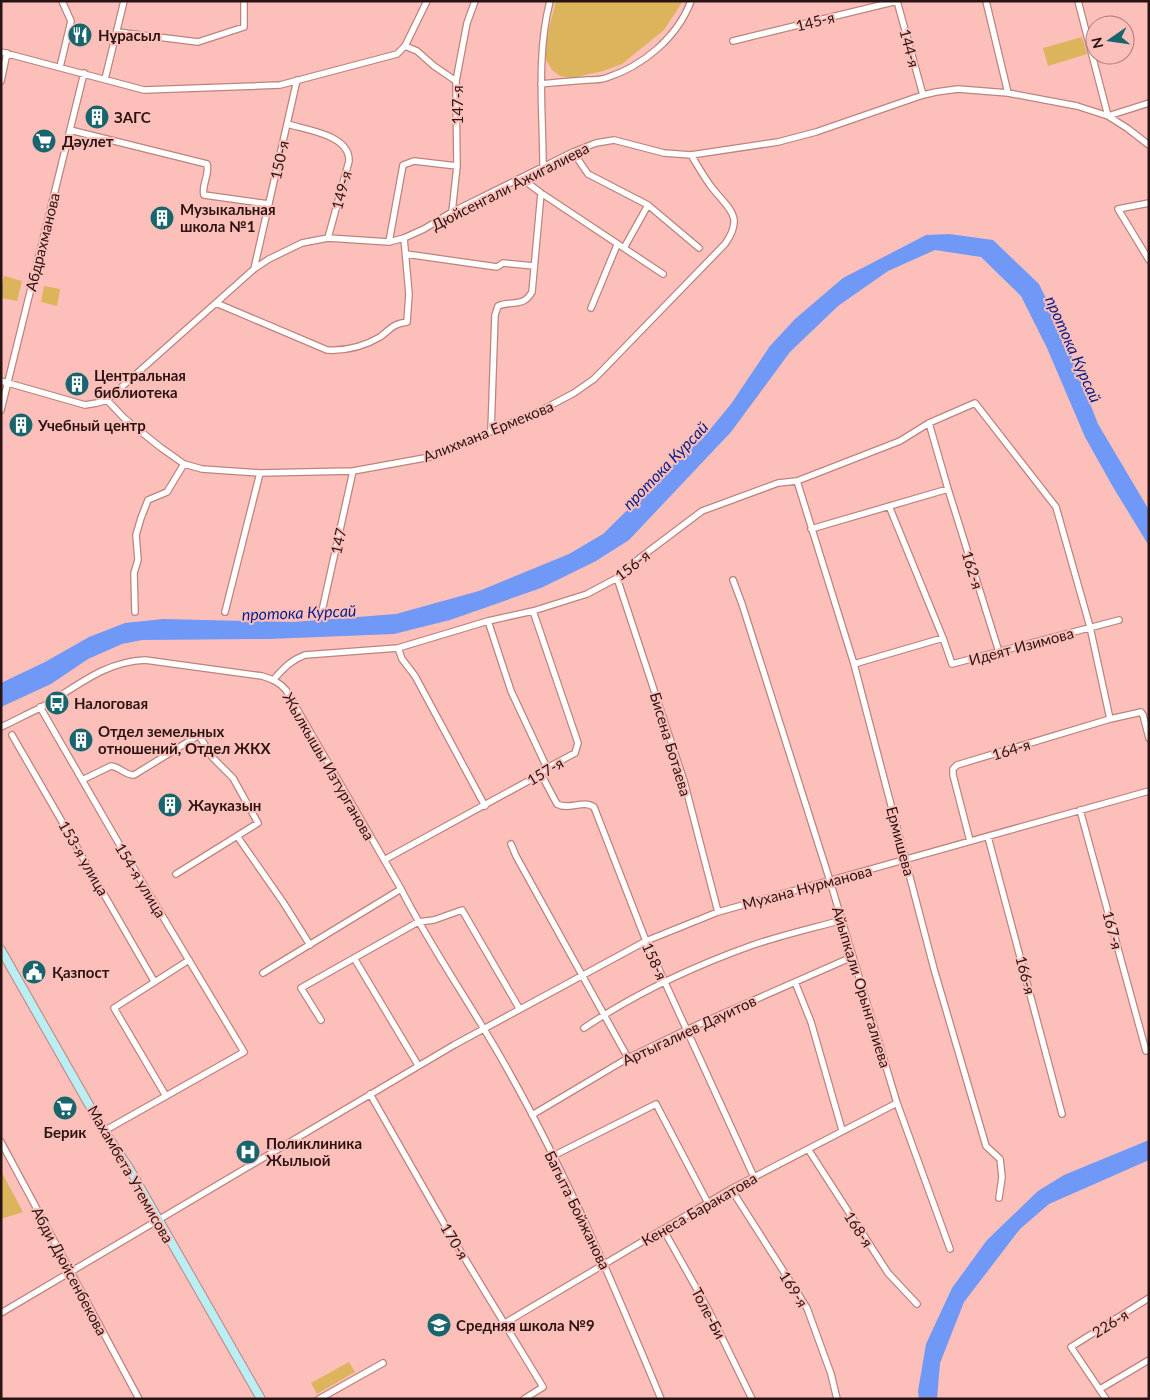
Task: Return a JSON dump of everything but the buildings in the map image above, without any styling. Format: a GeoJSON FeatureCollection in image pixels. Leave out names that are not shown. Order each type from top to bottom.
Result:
{"type":"FeatureCollection","features":[{"type":"Feature","properties":{"kind":"street"},"geometry":{"type":"LineString","coordinates":[[60,67],[71,20],[62,1]]}},
{"type":"Feature","properties":{"kind":"street"},"geometry":{"type":"LineString","coordinates":[[105,79],[124,1]]}},
{"type":"Feature","properties":{"kind":"street"},"geometry":{"type":"LineString","coordinates":[[117,32],[198,42],[244,27],[244,1]]}},
{"type":"Feature","properties":{"kind":"street"},"geometry":{"type":"LineString","coordinates":[[1,80],[4,53],[144,90],[280,85],[397,54],[405,46],[427,1]]}},
{"type":"Feature","properties":{"kind":"street","name":"147-я"},"geometry":{"type":"LineString","coordinates":[[452,212],[457,166],[456,81],[467,23],[475,1]]}},
{"type":"Feature","properties":{"kind":"street"},"geometry":{"type":"LineString","coordinates":[[542,167],[541,53],[546,15],[550,1]]}},
{"type":"Feature","properties":{"kind":"street"},"geometry":{"type":"LineString","coordinates":[[541,84],[604,79],[626,69],[652,53],[673,34],[686,14],[691,1]]}},
{"type":"Feature","properties":{"kind":"street","name":"145-я"},"geometry":{"type":"LineString","coordinates":[[732,41],[897,1]]}},
{"type":"Feature","properties":{"kind":"street","name":"144-я"},"geometry":{"type":"LineString","coordinates":[[897,1],[923,94]]}},
{"type":"Feature","properties":{"kind":"street"},"geometry":{"type":"LineString","coordinates":[[986,1],[1008,94]]}},
{"type":"Feature","properties":{"kind":"street"},"geometry":{"type":"LineString","coordinates":[[1078,1],[1108,116],[1149,103]]}},
{"type":"Feature","properties":{"kind":"street"},"geometry":{"type":"LineString","coordinates":[[405,46],[418,51],[434,66],[456,81]]}},
{"type":"Feature","properties":{"kind":"street","name":"Абдрахманова"},"geometry":{"type":"LineString","coordinates":[[1,410],[4,382],[84,74]]}},
{"type":"Feature","properties":{"kind":"street","name":"150-я"},"geometry":{"type":"LineString","coordinates":[[254,269],[297,80]]}},
{"type":"Feature","properties":{"kind":"street","name":"Дюйсенгали Ажигалиева"},"geometry":{"type":"LineString","coordinates":[[107,400],[254,269],[269,259],[302,243],[328,238],[388,242],[404,238],[542,167],[596,143],[614,140],[664,152],[691,155],[778,142],[816,132],[923,94],[958,89],[1008,94],[1077,106],[1108,116],[1149,145]]}},
{"type":"Feature","properties":{"kind":"street","name":"149-я"},"geometry":{"type":"LineString","coordinates":[[287,124],[338,140],[347,149],[349,154],[349,161],[328,238]]}},
{"type":"Feature","properties":{"kind":"street"},"geometry":{"type":"LineString","coordinates":[[70,130],[207,164],[208,172],[203,192],[204,196],[269,204]]}},
{"type":"Feature","properties":{"kind":"street"},"geometry":{"type":"LineString","coordinates":[[573,152],[588,174],[648,205],[698,248]]}},
{"type":"Feature","properties":{"kind":"street","name":"Алихмана Ермекова"},"geometry":{"type":"LineString","coordinates":[[107,400],[144,435],[184,464],[202,470],[260,473],[354,471],[430,457],[540,411],[574,393],[594,379],[731,236],[735,221],[731,210],[714,190],[691,155]]}},
{"type":"Feature","properties":{"kind":"street"},"geometry":{"type":"LineString","coordinates":[[388,242],[403,165],[414,161],[457,166]]}},
{"type":"Feature","properties":{"kind":"street"},"geometry":{"type":"LineString","coordinates":[[521,178],[541,194],[663,274]]}},
{"type":"Feature","properties":{"kind":"street"},"geometry":{"type":"LineString","coordinates":[[491,431],[495,315],[498,306],[523,302],[532,292],[541,194]]}},
{"type":"Feature","properties":{"kind":"street"},"geometry":{"type":"LineString","coordinates":[[1149,203],[1118,209],[1149,260]]}},
{"type":"Feature","properties":{"kind":"street"},"geometry":{"type":"LineString","coordinates":[[624,248],[648,205]]}},
{"type":"Feature","properties":{"kind":"street"},"geometry":{"type":"LineString","coordinates":[[216,303],[327,350],[343,350],[357,347],[381,336],[396,324],[407,322],[409,294],[404,238]]}},
{"type":"Feature","properties":{"kind":"street"},"geometry":{"type":"LineString","coordinates":[[591,308],[617,245]]}},
{"type":"Feature","properties":{"kind":"street"},"geometry":{"type":"LineString","coordinates":[[406,254],[497,267],[503,263],[534,266]]}},
{"type":"Feature","properties":{"kind":"street"},"geometry":{"type":"LineString","coordinates":[[4,382],[85,405],[107,400]]}},
{"type":"Feature","properties":{"kind":"street","name":"156-я"},"geometry":{"type":"LineString","coordinates":[[274,679],[288,663],[306,655],[398,648],[488,621],[533,611],[587,594],[616,578],[702,511],[778,483],[797,481],[900,441],[930,423],[975,403],[1056,507],[1090,627]]}},
{"type":"Feature","properties":{"kind":"street","name":"162-я"},"geometry":{"type":"LineString","coordinates":[[930,423],[948,489],[999,652]]}},
{"type":"Feature","properties":{"kind":"street"},"geometry":{"type":"LineString","coordinates":[[134,612],[134,573],[138,560],[136,535],[141,518],[148,500],[167,492],[184,464]]}},
{"type":"Feature","properties":{"kind":"street","name":"147"},"geometry":{"type":"LineString","coordinates":[[322,611],[354,471]]}},
{"type":"Feature","properties":{"kind":"street"},"geometry":{"type":"LineString","coordinates":[[225,612],[260,473]]}},
{"type":"Feature","properties":{"kind":"street","name":"Ермишева"},"geometry":{"type":"LineString","coordinates":[[797,481],[854,664],[934,969],[986,1146],[1000,1159],[1002,1177],[999,1198]]}},
{"type":"Feature","properties":{"kind":"street"},"geometry":{"type":"LineString","coordinates":[[811,529],[948,489]]}},
{"type":"Feature","properties":{"kind":"street"},"geometry":{"type":"LineString","coordinates":[[854,664],[943,638],[889,506]]}},
{"type":"Feature","properties":{"kind":"street","name":"Бисена Ботаева"},"geometry":{"type":"LineString","coordinates":[[616,578],[684,781],[718,912]]}},
{"type":"Feature","properties":{"kind":"street","name":"Айыпкали Орынгалиева"},"geometry":{"type":"LineString","coordinates":[[733,580],[830,881],[897,1103],[950,1249]]}},
{"type":"Feature","properties":{"kind":"street","name":"157-я"},"geometry":{"type":"LineString","coordinates":[[384,860],[485,806],[575,753],[578,742],[533,611]]}},
{"type":"Feature","properties":{"kind":"street","name":"Идеят Изимова"},"geometry":{"type":"LineString","coordinates":[[943,638],[952,664],[1119,620]]}},
{"type":"Feature","properties":{"kind":"street"},"geometry":{"type":"LineString","coordinates":[[488,621],[510,691],[547,768]]}},
{"type":"Feature","properties":{"kind":"street"},"geometry":{"type":"LineString","coordinates":[[1090,627],[1110,719]]}},
{"type":"Feature","properties":{"kind":"street"},"geometry":{"type":"LineString","coordinates":[[398,648],[402,659],[415,676],[485,806]]}},
{"type":"Feature","properties":{"kind":"street","name":"Жылкышы Изтурганова"},"geometry":{"type":"LineString","coordinates":[[1,727],[40,707],[102,669],[128,661],[145,660],[274,679],[286,690],[401,889],[418,922],[483,1028]]}},
{"type":"Feature","properties":{"kind":"street","name":"154-я улица"},"geometry":{"type":"LineString","coordinates":[[40,707],[244,1052],[166,1096]]}},
{"type":"Feature","properties":{"kind":"street","name":"164-я"},"geometry":{"type":"LineString","coordinates":[[970,841],[953,775],[953,769],[957,765],[1110,719],[1141,712],[1149,738]]}},
{"type":"Feature","properties":{"kind":"street","name":"153-я улица"},"geometry":{"type":"LineString","coordinates":[[12,735],[154,981]]}},
{"type":"Feature","properties":{"kind":"street"},"geometry":{"type":"LineString","coordinates":[[82,780],[111,766],[128,775],[134,775],[199,735],[212,757],[233,778],[258,823],[176,874]]}},
{"type":"Feature","properties":{"kind":"street","name":"158-я"},"geometry":{"type":"LineString","coordinates":[[541,774],[557,804],[561,806],[587,804],[594,807],[646,941],[754,1177]]}},
{"type":"Feature","properties":{"kind":"street","name":"Мухана Нурманова"},"geometry":{"type":"LineString","coordinates":[[1,1314],[70,1271],[159,1221],[418,1065],[519,1008],[646,941],[718,912],[1149,791]]}},
{"type":"Feature","properties":{"kind":"street","name":"167-я"},"geometry":{"type":"LineString","coordinates":[[1080,810],[1146,1051]]}},
{"type":"Feature","properties":{"kind":"street"},"geometry":{"type":"LineString","coordinates":[[237,836],[310,945]]}},
{"type":"Feature","properties":{"kind":"street","name":"166-я"},"geometry":{"type":"LineString","coordinates":[[988,837],[1062,1114]]}},
{"type":"Feature","properties":{"kind":"street"},"geometry":{"type":"LineString","coordinates":[[511,844],[628,1058]]}},
{"type":"Feature","properties":{"kind":"street"},"geometry":{"type":"LineString","coordinates":[[263,973],[401,889]]}},
{"type":"Feature","properties":{"kind":"street"},"geometry":{"type":"LineString","coordinates":[[321,1020],[302,988],[418,922],[434,920],[462,910],[519,1008]]}},
{"type":"Feature","properties":{"kind":"street"},"geometry":{"type":"LineString","coordinates":[[584,1028],[604,1014],[665,981],[754,945],[842,920]]}},
{"type":"Feature","properties":{"kind":"street","name":"Махамбета Утемисова"},"geometry":{"type":"LineString","coordinates":[[1,950],[104,1131],[129,1168],[261,1399]]}},
{"type":"Feature","properties":{"kind":"street","name":"Артыгалиев Дауитов"},"geometry":{"type":"LineString","coordinates":[[532,1115],[628,1058],[686,1030],[852,957]]}},
{"type":"Feature","properties":{"kind":"street"},"geometry":{"type":"LineString","coordinates":[[354,958],[418,1065]]}},
{"type":"Feature","properties":{"kind":"street"},"geometry":{"type":"LineString","coordinates":[[104,1131],[166,1096],[114,1008],[189,960]]}},
{"type":"Feature","properties":{"kind":"street"},"geometry":{"type":"LineString","coordinates":[[795,982],[811,1022],[842,1130]]}},
{"type":"Feature","properties":{"kind":"street","name":"Багыта Бойжанова"},"geometry":{"type":"LineString","coordinates":[[483,1028],[509,1071],[553,1156],[604,1263],[661,1399]]}},
{"type":"Feature","properties":{"kind":"street","name":"170-я"},"geometry":{"type":"LineString","coordinates":[[370,1094],[450,1234],[542,1387],[524,1399]]}},
{"type":"Feature","properties":{"kind":"street","name":"Кенеса Баракатова"},"geometry":{"type":"LineString","coordinates":[[505,1323],[731,1189],[897,1103]]}},
{"type":"Feature","properties":{"kind":"street"},"geometry":{"type":"LineString","coordinates":[[553,1156],[656,1104],[708,1203]]}},
{"type":"Feature","properties":{"kind":"street","name":"Абди Дюйсенбекова"},"geometry":{"type":"LineString","coordinates":[[1,1142],[139,1399]]}},
{"type":"Feature","properties":{"kind":"street","name":"168-я"},"geometry":{"type":"LineString","coordinates":[[808,1148],[888,1273],[917,1304]]}},
{"type":"Feature","properties":{"kind":"street","name":"169-я"},"geometry":{"type":"LineString","coordinates":[[731,1189],[807,1308],[837,1399]]}},
{"type":"Feature","properties":{"kind":"street","name":"Толе-Би"},"geometry":{"type":"LineString","coordinates":[[663,1229],[708,1309],[752,1399]]}},
{"type":"Feature","properties":{"kind":"street","name":"226-я"},"geometry":{"type":"LineString","coordinates":[[1100,1389],[1071,1347],[1149,1298]]}},
{"type":"Feature","properties":{"kind":"street"},"geometry":{"type":"LineString","coordinates":[[1106,1399],[1100,1389],[1149,1360]]}},
{"type":"Feature","properties":{"kind":"street"},"geometry":{"type":"LineString","coordinates":[[318,1399],[383,1363]]}},
{"type":"Feature","properties":{"kind":"shaded area"},"geometry":{"type":"Polygon","coordinates":[[[556,1],[683,1],[664,30],[622,64],[603,71],[571,78],[560,76],[552,70],[546,60],[545,44],[556,1]]]}},
{"type":"Feature","properties":{"kind":"shaded area"},"geometry":{"type":"Polygon","coordinates":[[[1082,37],[1085,55],[1048,66],[1043,48],[1082,37]]]}},
{"type":"Feature","properties":{"kind":"shaded area"},"geometry":{"type":"Polygon","coordinates":[[[4,276],[22,281],[17,301],[1,298],[4,276]]]}},
{"type":"Feature","properties":{"kind":"shaded area"},"geometry":{"type":"Polygon","coordinates":[[[44,286],[60,289],[57,306],[41,302],[44,286]]]}},
{"type":"Feature","properties":{"kind":"shaded area"},"geometry":{"type":"Polygon","coordinates":[[[1,1171],[23,1212],[1,1219],[1,1171]]]}},
{"type":"Feature","properties":{"kind":"shaded area"},"geometry":{"type":"Polygon","coordinates":[[[349,1362],[355,1372],[317,1394],[311,1383],[349,1362]]]}},
{"type":"Feature","properties":{"kind":"water"},"geometry":{"type":"Polygon","coordinates":[[[949,234],[993,240],[1039,284],[1062,331],[1098,424],[1149,510],[1149,546],[1085,437],[1047,348],[1021,296],[981,257],[935,250],[888,271],[838,306],[790,352],[731,432],[629,540],[596,561],[541,588],[450,620],[394,634],[269,639],[142,640],[122,644],[88,659],[51,684],[1,707],[1,683],[45,662],[89,637],[125,623],[163,619],[293,622],[396,614],[479,591],[569,554],[603,534],[703,438],[731,404],[770,346],[795,319],[843,278],[926,235],[949,234]]]}},
{"type":"Feature","properties":{"kind":"water"},"geometry":{"type":"Polygon","coordinates":[[[1149,1140],[1149,1160],[1049,1204],[1020,1229],[964,1302],[940,1363],[937,1399],[919,1399],[918,1391],[926,1344],[952,1288],[987,1240],[1038,1191],[1064,1175],[1149,1140]]]}},
{"type":"Feature","properties":{"kind":"place","name":"Нұрасыл"},"geometry":{"type":"Point","coordinates":[80,35]}},
{"type":"Feature","properties":{"kind":"place","name":"ЗАГС"},"geometry":{"type":"Point","coordinates":[97,117]}},
{"type":"Feature","properties":{"kind":"place","name":"Дәулет"},"geometry":{"type":"Point","coordinates":[44,141]}},
{"type":"Feature","properties":{"kind":"place","name":"Музыкальная школа №1"},"geometry":{"type":"Point","coordinates":[162,218]}},
{"type":"Feature","properties":{"kind":"place","name":"Центральная библиотека"},"geometry":{"type":"Point","coordinates":[77,384]}},
{"type":"Feature","properties":{"kind":"place","name":"Учебный центр"},"geometry":{"type":"Point","coordinates":[21,425]}},
{"type":"Feature","properties":{"kind":"place","name":"Налоговая"},"geometry":{"type":"Point","coordinates":[57,703]}},
{"type":"Feature","properties":{"kind":"place","name":"Отдел земельных отношений, Отдел ЖКХ"},"geometry":{"type":"Point","coordinates":[81,740]}},
{"type":"Feature","properties":{"kind":"place","name":"Жауказын"},"geometry":{"type":"Point","coordinates":[170,805]}},
{"type":"Feature","properties":{"kind":"place","name":"Қазпост"},"geometry":{"type":"Point","coordinates":[34,972]}},
{"type":"Feature","properties":{"kind":"place","name":"Берик"},"geometry":{"type":"Point","coordinates":[65,1108]}},
{"type":"Feature","properties":{"kind":"place","name":"Поликлиника Жылыой"},"geometry":{"type":"Point","coordinates":[248,1152]}},
{"type":"Feature","properties":{"kind":"place","name":"Средняя школа №9"},"geometry":{"type":"Point","coordinates":[439,1325]}},
{"type":"Feature","properties":{"kind":"water label","name":"протока Курсай"},"geometry":{"type":"Point","coordinates":[1074,349]}},
{"type":"Feature","properties":{"kind":"water label","name":"протока Курсай"},"geometry":{"type":"Point","coordinates":[665,465]}},
{"type":"Feature","properties":{"kind":"water label","name":"протока Курсай"},"geometry":{"type":"Point","coordinates":[299,612]}}]}
